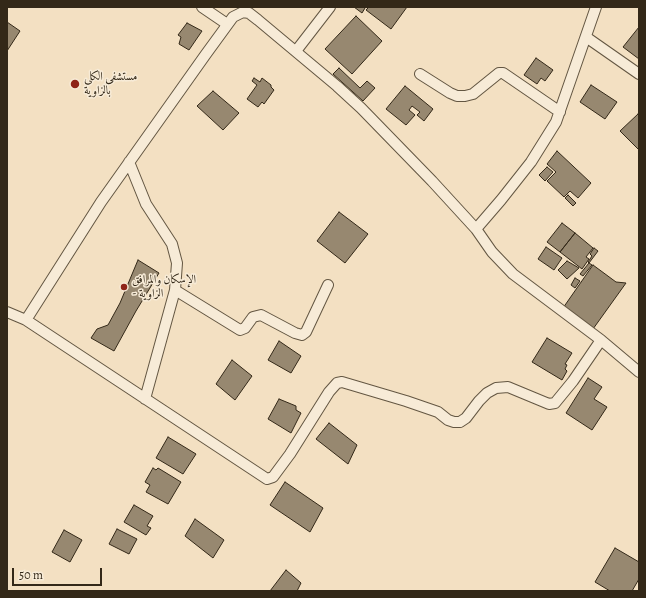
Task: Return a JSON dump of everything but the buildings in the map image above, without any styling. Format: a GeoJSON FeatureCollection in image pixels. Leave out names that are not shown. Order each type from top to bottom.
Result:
{"type":"FeatureCollection","features":[{"type":"Feature","properties":{"kind":"street"},"geometry":{"type":"LineString","coordinates":[[202,7],[227,24]]}},
{"type":"Feature","properties":{"kind":"street"},"geometry":{"type":"LineString","coordinates":[[296,51],[330,7]]}},
{"type":"Feature","properties":{"kind":"street"},"geometry":{"type":"LineString","coordinates":[[476,229],[490,214],[531,162],[556,122],[575,63],[586,38],[596,7]]}},
{"type":"Feature","properties":{"kind":"street"},"geometry":{"type":"LineString","coordinates":[[26,320],[65,257],[129,162],[233,16],[243,12],[248,13],[296,51],[361,108],[400,147],[476,229],[492,252],[513,274],[600,340],[639,372]]}},
{"type":"Feature","properties":{"kind":"street"},"geometry":{"type":"LineString","coordinates":[[586,38],[639,74]]}},
{"type":"Feature","properties":{"kind":"street"},"geometry":{"type":"LineString","coordinates":[[420,74],[450,93],[457,96],[465,96],[473,94],[499,74],[503,73],[560,112]]}},
{"type":"Feature","properties":{"kind":"street"},"geometry":{"type":"LineString","coordinates":[[129,162],[146,204],[172,244],[177,263],[175,290],[145,399]]}},
{"type":"Feature","properties":{"kind":"street"},"geometry":{"type":"LineString","coordinates":[[175,290],[240,330],[245,328],[253,317],[261,314],[295,333],[302,335],[306,332],[328,285]]}},
{"type":"Feature","properties":{"kind":"street"},"geometry":{"type":"LineString","coordinates":[[7,312],[26,320],[268,479],[273,477],[290,454],[329,392],[337,383],[342,382],[406,401],[438,412],[448,420],[460,422],[466,418],[479,400],[496,388],[508,387],[549,404],[555,403],[573,381],[600,340]]}},
{"type":"Feature","properties":{"kind":"place","name":"مستشفى الكلى بالزاوية"},"geometry":{"type":"Point","coordinates":[75,84]}},
{"type":"Feature","properties":{"kind":"place","name":"الإسكان والمرافق - الزاوية"},"geometry":{"type":"Point","coordinates":[124,287]}}]}
